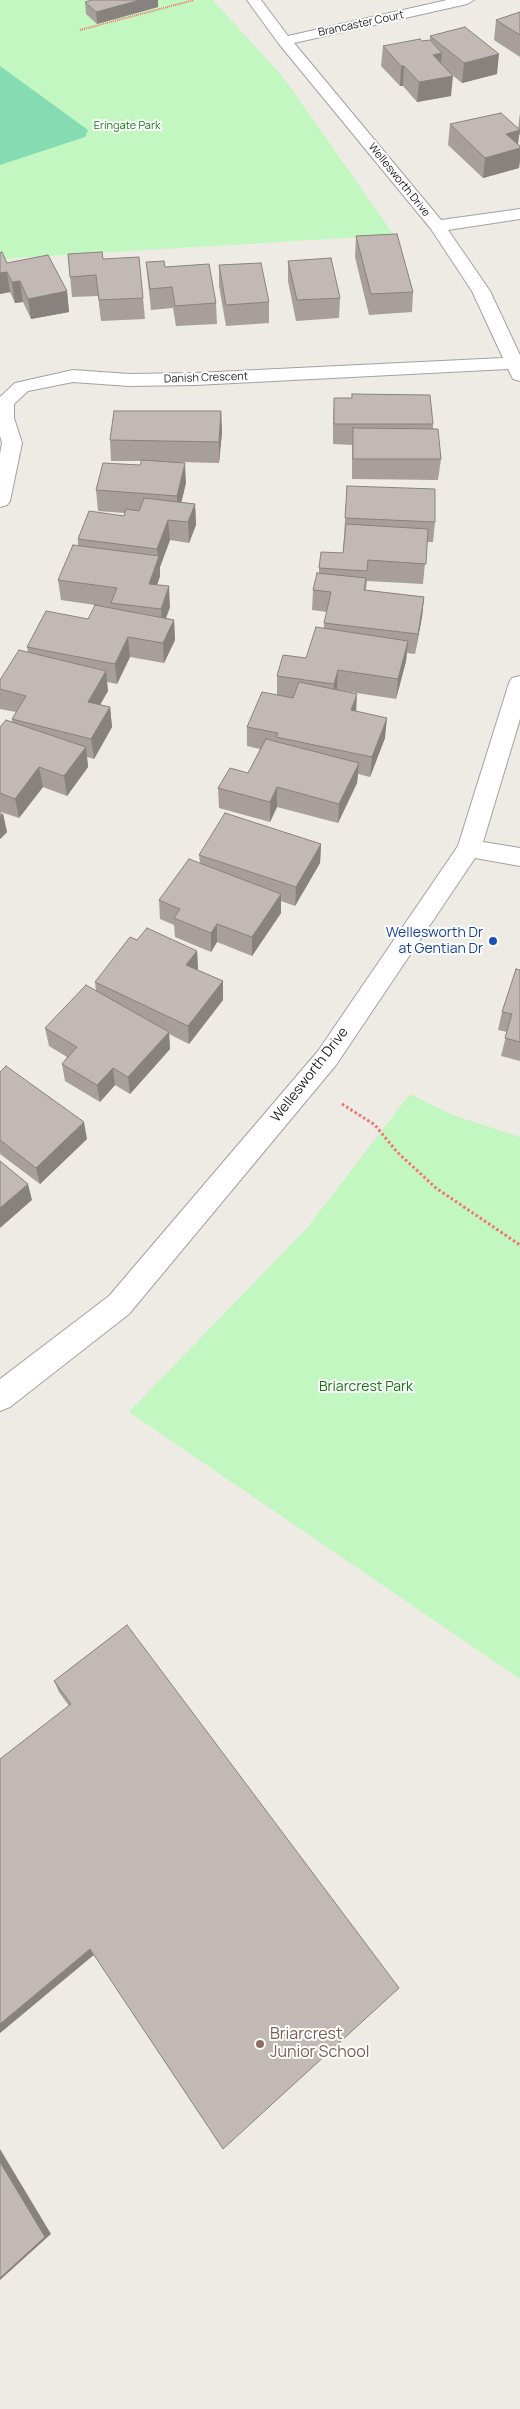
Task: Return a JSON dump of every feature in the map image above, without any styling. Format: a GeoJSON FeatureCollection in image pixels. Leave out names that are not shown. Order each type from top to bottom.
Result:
{"type":"FeatureCollection","features":[{"type":"Feature","properties":{"kind":"street","name":"Wellesworth Drive"},"geometry":{"type":"LineString","coordinates":[[254,0],[284,41],[437,226],[482,291],[518,369]]}},
{"type":"Feature","properties":{"kind":"street","name":"Brancaster Court"},"geometry":{"type":"LineString","coordinates":[[284,41],[467,0]]}},
{"type":"Feature","properties":{"kind":"street"},"geometry":{"type":"LineString","coordinates":[[437,226],[520,214]]}},
{"type":"Feature","properties":{"kind":"street","name":"Danish Crescent"},"geometry":{"type":"LineString","coordinates":[[0,501],[12,444],[4,418],[4,402],[22,387],[73,376],[129,380],[194,379],[518,369]]}},
{"type":"Feature","properties":{"kind":"street","name":"Wellesworth Drive"},"geometry":{"type":"LineString","coordinates":[[0,1397],[119,1305],[328,1058],[469,848],[520,683]]}},
{"type":"Feature","properties":{"kind":"street"},"geometry":{"type":"LineString","coordinates":[[469,848],[520,857]]}},
{"type":"Feature","properties":{"kind":"path"},"geometry":{"type":"LineString","coordinates":[[80,30],[194,0]]}},
{"type":"Feature","properties":{"kind":"path"},"geometry":{"type":"LineString","coordinates":[[308,1082],[375,1125],[397,1152],[436,1188],[520,1245]]}},
{"type":"Feature","properties":{"kind":"green space","name":"Eringate Park"},"geometry":{"type":"Polygon","coordinates":[[[0,0],[213,0],[283,77],[394,235],[0,259],[0,0]]]}},
{"type":"Feature","properties":{"kind":"green space"},"geometry":{"type":"Polygon","coordinates":[[[0,66],[88,130],[85,137],[0,165],[0,66]]]}},
{"type":"Feature","properties":{"kind":"green space","name":"Briarcrest Park"},"geometry":{"type":"Polygon","coordinates":[[[410,1094],[453,1115],[520,1137],[520,1679],[129,1412],[306,1229],[410,1094]]]}},
{"type":"Feature","properties":{"kind":"building"},"geometry":{"type":"Polygon","coordinates":[[[92,0],[140,0],[96,12],[85,2],[92,0]]]}},
{"type":"Feature","properties":{"kind":"building"},"geometry":{"type":"Polygon","coordinates":[[[520,12],[520,35],[496,20],[520,12]]]}},
{"type":"Feature","properties":{"kind":"building"},"geometry":{"type":"Polygon","coordinates":[[[465,27],[499,54],[464,63],[430,36],[465,27]]]}},
{"type":"Feature","properties":{"kind":"building"},"geometry":{"type":"Polygon","coordinates":[[[420,39],[422,41],[430,40],[442,53],[433,55],[453,76],[419,82],[383,46],[420,39]]]}},
{"type":"Feature","properties":{"kind":"building"},"geometry":{"type":"Polygon","coordinates":[[[501,113],[520,130],[506,134],[520,148],[485,158],[450,124],[501,113]]]}},
{"type":"Feature","properties":{"kind":"building"},"geometry":{"type":"Polygon","coordinates":[[[397,234],[413,292],[371,294],[356,236],[397,234]]]}},
{"type":"Feature","properties":{"kind":"building"},"geometry":{"type":"Polygon","coordinates":[[[2,252],[7,263],[48,255],[67,291],[28,299],[20,281],[12,282],[7,272],[0,273],[0,253],[2,252]]]}},
{"type":"Feature","properties":{"kind":"building"},"geometry":{"type":"Polygon","coordinates":[[[102,252],[103,259],[139,257],[143,298],[99,300],[96,275],[70,277],[68,254],[102,252]]]}},
{"type":"Feature","properties":{"kind":"building"},"geometry":{"type":"Polygon","coordinates":[[[331,258],[340,298],[297,300],[288,261],[331,258]]]}},
{"type":"Feature","properties":{"kind":"building"},"geometry":{"type":"Polygon","coordinates":[[[164,261],[165,267],[209,264],[216,303],[175,306],[172,287],[150,289],[146,262],[164,261]]]}},
{"type":"Feature","properties":{"kind":"building"},"geometry":{"type":"Polygon","coordinates":[[[261,263],[269,302],[226,305],[219,265],[261,263]]]}},
{"type":"Feature","properties":{"kind":"building"},"geometry":{"type":"Polygon","coordinates":[[[352,394],[430,395],[433,424],[334,424],[334,398],[352,398],[352,394]]]}},
{"type":"Feature","properties":{"kind":"building"},"geometry":{"type":"Polygon","coordinates":[[[114,411],[221,411],[219,442],[110,440],[114,411]]]}},
{"type":"Feature","properties":{"kind":"building"},"geometry":{"type":"Polygon","coordinates":[[[353,428],[438,429],[441,459],[353,459],[353,428]]]}},
{"type":"Feature","properties":{"kind":"building"},"geometry":{"type":"Polygon","coordinates":[[[142,460],[185,463],[177,496],[96,490],[103,463],[140,465],[142,460]]]}},
{"type":"Feature","properties":{"kind":"building"},"geometry":{"type":"Polygon","coordinates":[[[347,486],[435,489],[435,522],[345,518],[347,486]]]}},
{"type":"Feature","properties":{"kind":"building"},"geometry":{"type":"Polygon","coordinates":[[[144,498],[195,504],[188,522],[168,520],[157,549],[78,539],[89,511],[124,516],[126,509],[139,511],[144,498]]]}},
{"type":"Feature","properties":{"kind":"building"},"geometry":{"type":"Polygon","coordinates":[[[346,524],[428,529],[426,564],[368,560],[367,571],[319,568],[321,552],[343,553],[346,524]]]}},
{"type":"Feature","properties":{"kind":"building"},"geometry":{"type":"Polygon","coordinates":[[[73,545],[159,556],[149,584],[169,586],[161,609],[111,603],[117,588],[58,580],[73,545]]]}},
{"type":"Feature","properties":{"kind":"building"},"geometry":{"type":"Polygon","coordinates":[[[317,573],[366,578],[364,590],[424,597],[418,634],[324,623],[331,592],[313,590],[317,573]]]}},
{"type":"Feature","properties":{"kind":"building"},"geometry":{"type":"Polygon","coordinates":[[[95,605],[174,620],[163,643],[128,637],[115,664],[27,647],[46,611],[88,619],[95,605]]]}},
{"type":"Feature","properties":{"kind":"building"},"geometry":{"type":"Polygon","coordinates":[[[316,627],[408,641],[398,679],[338,670],[334,684],[277,676],[283,655],[306,658],[316,627]]]}},
{"type":"Feature","properties":{"kind":"building"},"geometry":{"type":"Polygon","coordinates":[[[19,650],[106,671],[88,702],[110,707],[91,739],[12,719],[26,696],[0,689],[0,680],[19,650]]]}},
{"type":"Feature","properties":{"kind":"building"},"geometry":{"type":"Polygon","coordinates":[[[299,682],[357,694],[351,710],[387,718],[372,757],[276,737],[278,733],[247,727],[262,692],[293,698],[299,682]]]}},
{"type":"Feature","properties":{"kind":"building"},"geometry":{"type":"Polygon","coordinates":[[[6,720],[86,747],[64,776],[39,767],[15,799],[0,793],[0,727],[6,720]]]}},
{"type":"Feature","properties":{"kind":"building"},"geometry":{"type":"Polygon","coordinates":[[[266,739],[359,763],[339,804],[277,787],[270,802],[218,788],[230,768],[248,773],[266,739]]]}},
{"type":"Feature","properties":{"kind":"building"},"geometry":{"type":"Polygon","coordinates":[[[225,813],[321,844],[296,887],[199,855],[225,813]]]}},
{"type":"Feature","properties":{"kind":"building"},"geometry":{"type":"Polygon","coordinates":[[[189,859],[281,894],[252,937],[217,924],[211,933],[174,918],[180,909],[159,900],[189,859]]]}},
{"type":"Feature","properties":{"kind":"building"},"geometry":{"type":"Polygon","coordinates":[[[147,928],[197,951],[186,965],[223,981],[188,1026],[95,982],[130,937],[137,940],[147,928]]]}},
{"type":"Feature","properties":{"kind":"building"},"geometry":{"type":"Polygon","coordinates":[[[516,969],[520,970],[520,1042],[505,1038],[512,1014],[502,1012],[516,969]]]}},
{"type":"Feature","properties":{"kind":"building"},"geometry":{"type":"Polygon","coordinates":[[[86,985],[169,1032],[128,1077],[113,1068],[97,1085],[62,1064],[77,1047],[45,1028],[86,985]]]}},
{"type":"Feature","properties":{"kind":"building"},"geometry":{"type":"Polygon","coordinates":[[[6,1066],[84,1122],[36,1168],[0,1140],[0,1072],[6,1066]]]}},
{"type":"Feature","properties":{"kind":"building"},"geometry":{"type":"Polygon","coordinates":[[[0,1161],[28,1184],[0,1208],[0,1161]]]}},
{"type":"Feature","properties":{"kind":"building"},"geometry":{"type":"Polygon","coordinates":[[[127,1625],[399,1988],[223,2149],[90,1949],[0,2024],[0,1759],[71,1704],[54,1681],[127,1625]]]}},
{"type":"Feature","properties":{"kind":"building"},"geometry":{"type":"Polygon","coordinates":[[[0,2162],[45,2237],[0,2278],[0,2162]]]}},
{"type":"Feature","properties":{"kind":"place","name":"Wellesworth Dr at Gentian Dr"},"geometry":{"type":"Point","coordinates":[493,941]}},
{"type":"Feature","properties":{"kind":"place","name":"Briarcrest Junior School"},"geometry":{"type":"Point","coordinates":[260,2044]}}]}
